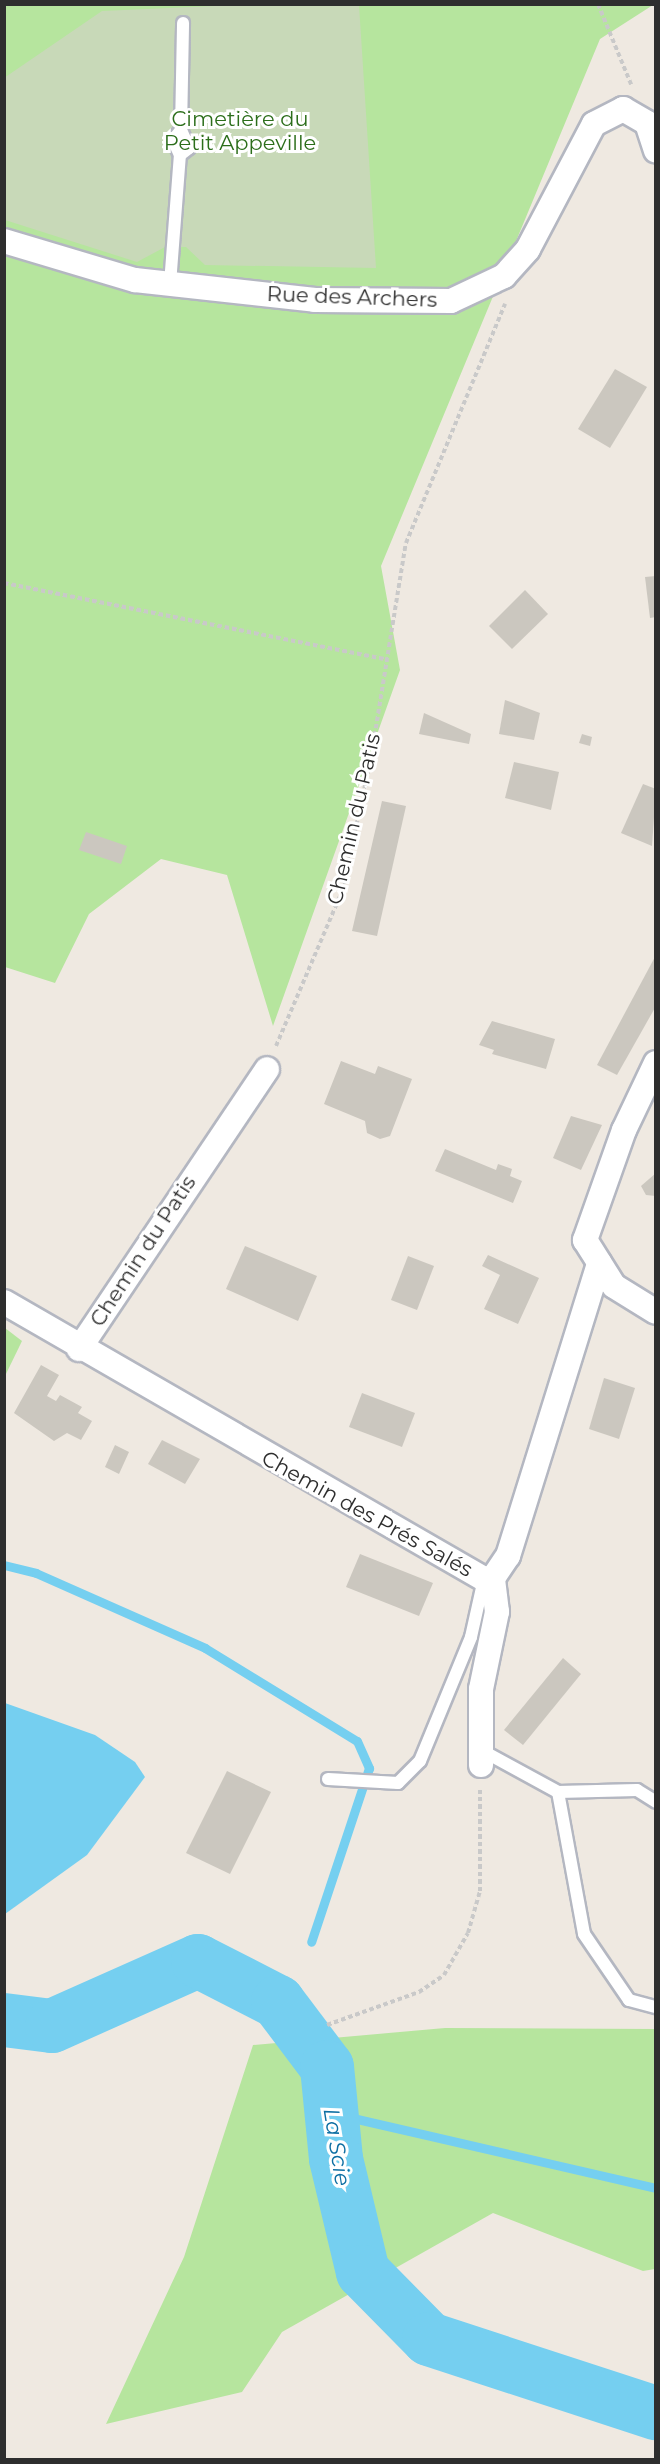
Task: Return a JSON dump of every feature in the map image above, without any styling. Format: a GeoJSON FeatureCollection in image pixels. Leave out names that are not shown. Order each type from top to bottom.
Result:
{"type":"FeatureCollection","features":[{"type":"Feature","properties":{"kind":"street","name":"Rue des Archers"},"geometry":{"type":"LineString","coordinates":[[4,241],[135,280],[315,300],[451,301],[504,276],[528,249],[594,124],[623,109],[647,123]]}},
{"type":"Feature","properties":{"kind":"street"},"geometry":{"type":"LineString","coordinates":[[647,123],[656,151]]}},
{"type":"Feature","properties":{"kind":"street"},"geometry":{"type":"LineString","coordinates":[[656,1063],[624,1130],[585,1240],[614,1286],[656,1312]]}},
{"type":"Feature","properties":{"kind":"street","name":"Chemin du Patis"},"geometry":{"type":"LineString","coordinates":[[79,1349],[267,1069]]}},
{"type":"Feature","properties":{"kind":"street","name":"Chemin des Prés Salés"},"geometry":{"type":"LineString","coordinates":[[4,1302],[79,1349],[489,1578],[508,1556],[599,1263]]}},
{"type":"Feature","properties":{"kind":"street"},"geometry":{"type":"LineString","coordinates":[[481,1758],[481,1689],[497,1612],[489,1578]]}},
{"type":"Feature","properties":{"kind":"lane"},"geometry":{"type":"LineString","coordinates":[[170,284],[180,155],[189,148],[181,130],[183,23]]}},
{"type":"Feature","properties":{"kind":"lane"},"geometry":{"type":"LineString","coordinates":[[328,1779],[398,1783],[420,1761],[471,1637],[489,1578]]}},
{"type":"Feature","properties":{"kind":"lane"},"geometry":{"type":"LineString","coordinates":[[481,1758],[558,1792],[637,1790],[656,1802]]}},
{"type":"Feature","properties":{"kind":"lane"},"geometry":{"type":"LineString","coordinates":[[558,1792],[584,1935],[629,2000],[656,2007]]}},
{"type":"Feature","properties":{"kind":"path"},"geometry":{"type":"LineString","coordinates":[[598,4],[647,123]]}},
{"type":"Feature","properties":{"kind":"path","name":"Chemin du Patis"},"geometry":{"type":"LineString","coordinates":[[267,1069],[342,891],[406,543],[505,313],[504,276]]}},
{"type":"Feature","properties":{"kind":"path"},"geometry":{"type":"LineString","coordinates":[[4,583],[385,659]]}},
{"type":"Feature","properties":{"kind":"path"},"geometry":{"type":"LineString","coordinates":[[327,2025],[419,1992],[444,1975],[468,1933],[480,1891],[481,1758]]}},
{"type":"Feature","properties":{"kind":"green space"},"geometry":{"type":"Polygon","coordinates":[[[5,5],[653,5],[600,39],[381,566],[400,670],[273,1026],[227,875],[161,859],[89,914],[55,983],[5,967],[5,5]]]}},
{"type":"Feature","properties":{"kind":"green space","name":"Cimetière du Petit Appeville"},"geometry":{"type":"Polygon","coordinates":[[[237,5],[359,5],[376,268],[205,265],[186,247],[165,247],[137,262],[5,220],[4,78],[102,11],[237,5]]]}},
{"type":"Feature","properties":{"kind":"green space"},"geometry":{"type":"Polygon","coordinates":[[[5,1328],[22,1341],[5,1376],[5,1328]]]}},
{"type":"Feature","properties":{"kind":"green space"},"geometry":{"type":"Polygon","coordinates":[[[445,2028],[655,2029],[655,2269],[643,2271],[493,2213],[282,2332],[242,2392],[106,2424],[184,2257],[253,2045],[445,2028]]]}},
{"type":"Feature","properties":{"kind":"water"},"geometry":{"type":"Polygon","coordinates":[[[5,1703],[95,1735],[135,1762],[145,1777],[87,1855],[5,1914],[5,1703]]]}},
{"type":"Feature","properties":{"kind":"building"},"geometry":{"type":"Polygon","coordinates":[[[615,369],[647,387],[610,448],[578,429],[615,369]]]}},
{"type":"Feature","properties":{"kind":"building"},"geometry":{"type":"Polygon","coordinates":[[[656,576],[656,617],[650,618],[645,577],[656,576]]]}},
{"type":"Feature","properties":{"kind":"building"},"geometry":{"type":"Polygon","coordinates":[[[525,590],[548,614],[512,649],[489,626],[525,590]]]}},
{"type":"Feature","properties":{"kind":"building"},"geometry":{"type":"Polygon","coordinates":[[[505,700],[540,713],[534,740],[499,734],[505,700]]]}},
{"type":"Feature","properties":{"kind":"building"},"geometry":{"type":"Polygon","coordinates":[[[424,713],[471,734],[469,744],[419,734],[424,713]]]}},
{"type":"Feature","properties":{"kind":"building"},"geometry":{"type":"Polygon","coordinates":[[[582,734],[592,737],[590,746],[579,743],[582,734]]]}},
{"type":"Feature","properties":{"kind":"building"},"geometry":{"type":"Polygon","coordinates":[[[514,762],[559,772],[551,810],[505,798],[514,762]]]}},
{"type":"Feature","properties":{"kind":"building"},"geometry":{"type":"Polygon","coordinates":[[[643,784],[656,789],[652,846],[621,833],[643,784]]]}},
{"type":"Feature","properties":{"kind":"building"},"geometry":{"type":"Polygon","coordinates":[[[382,801],[406,806],[377,936],[352,931],[382,801]]]}},
{"type":"Feature","properties":{"kind":"building"},"geometry":{"type":"Polygon","coordinates":[[[86,832],[127,846],[121,864],[79,850],[86,832]]]}},
{"type":"Feature","properties":{"kind":"building"},"geometry":{"type":"Polygon","coordinates":[[[656,955],[656,1006],[617,1075],[597,1065],[656,955]]]}},
{"type":"Feature","properties":{"kind":"building"},"geometry":{"type":"Polygon","coordinates":[[[492,1021],[555,1039],[546,1069],[492,1054],[494,1050],[479,1045],[492,1021]]]}},
{"type":"Feature","properties":{"kind":"building"},"geometry":{"type":"Polygon","coordinates":[[[341,1061],[375,1074],[378,1066],[412,1079],[390,1136],[380,1139],[367,1133],[365,1121],[324,1104],[341,1061]]]}},
{"type":"Feature","properties":{"kind":"building"},"geometry":{"type":"Polygon","coordinates":[[[571,1116],[602,1125],[581,1170],[553,1158],[571,1116]]]}},
{"type":"Feature","properties":{"kind":"building"},"geometry":{"type":"Polygon","coordinates":[[[445,1149],[496,1170],[498,1164],[512,1169],[510,1176],[522,1181],[513,1203],[435,1171],[445,1149]]]}},
{"type":"Feature","properties":{"kind":"building"},"geometry":{"type":"Polygon","coordinates":[[[656,1173],[656,1196],[646,1195],[641,1186],[656,1173]]]}},
{"type":"Feature","properties":{"kind":"building"},"geometry":{"type":"Polygon","coordinates":[[[245,1246],[317,1276],[298,1321],[226,1289],[245,1246]]]}},
{"type":"Feature","properties":{"kind":"building"},"geometry":{"type":"Polygon","coordinates":[[[488,1255],[539,1278],[518,1324],[484,1309],[500,1275],[482,1266],[488,1255]]]}},
{"type":"Feature","properties":{"kind":"building"},"geometry":{"type":"Polygon","coordinates":[[[408,1256],[434,1266],[417,1310],[391,1300],[408,1256]]]}},
{"type":"Feature","properties":{"kind":"building"},"geometry":{"type":"Polygon","coordinates":[[[41,1365],[59,1375],[47,1396],[56,1401],[60,1395],[82,1407],[78,1413],[92,1421],[81,1440],[67,1433],[54,1441],[14,1413],[41,1365]]]}},
{"type":"Feature","properties":{"kind":"building"},"geometry":{"type":"Polygon","coordinates":[[[604,1378],[635,1388],[619,1439],[589,1429],[604,1378]]]}},
{"type":"Feature","properties":{"kind":"building"},"geometry":{"type":"Polygon","coordinates":[[[362,1393],[415,1413],[402,1447],[349,1427],[362,1393]]]}},
{"type":"Feature","properties":{"kind":"building"},"geometry":{"type":"Polygon","coordinates":[[[162,1440],[200,1459],[185,1484],[148,1464],[162,1440]]]}},
{"type":"Feature","properties":{"kind":"building"},"geometry":{"type":"Polygon","coordinates":[[[115,1445],[129,1452],[119,1474],[105,1467],[115,1445]]]}},
{"type":"Feature","properties":{"kind":"building"},"geometry":{"type":"Polygon","coordinates":[[[360,1554],[433,1583],[419,1616],[346,1587],[360,1554]]]}},
{"type":"Feature","properties":{"kind":"building"},"geometry":{"type":"Polygon","coordinates":[[[563,1658],[581,1674],[523,1745],[504,1730],[563,1658]]]}},
{"type":"Feature","properties":{"kind":"building"},"geometry":{"type":"Polygon","coordinates":[[[227,1771],[271,1792],[230,1874],[186,1853],[227,1771]]]}},
{"type":"Feature","properties":{"kind":"waterway"},"geometry":{"type":"LineString","coordinates":[[4,1565],[36,1573],[205,1648],[357,1741],[369,1768],[311,1942]]}},
{"type":"Feature","properties":{"kind":"waterway","name":"La Scie"},"geometry":{"type":"LineString","coordinates":[[4,2020],[52,2026],[198,1961],[278,2002],[327,2067],[336,2159],[363,2272],[429,2339],[656,2413]]}},
{"type":"Feature","properties":{"kind":"waterway"},"geometry":{"type":"LineString","coordinates":[[331,2113],[656,2188]]}}]}
